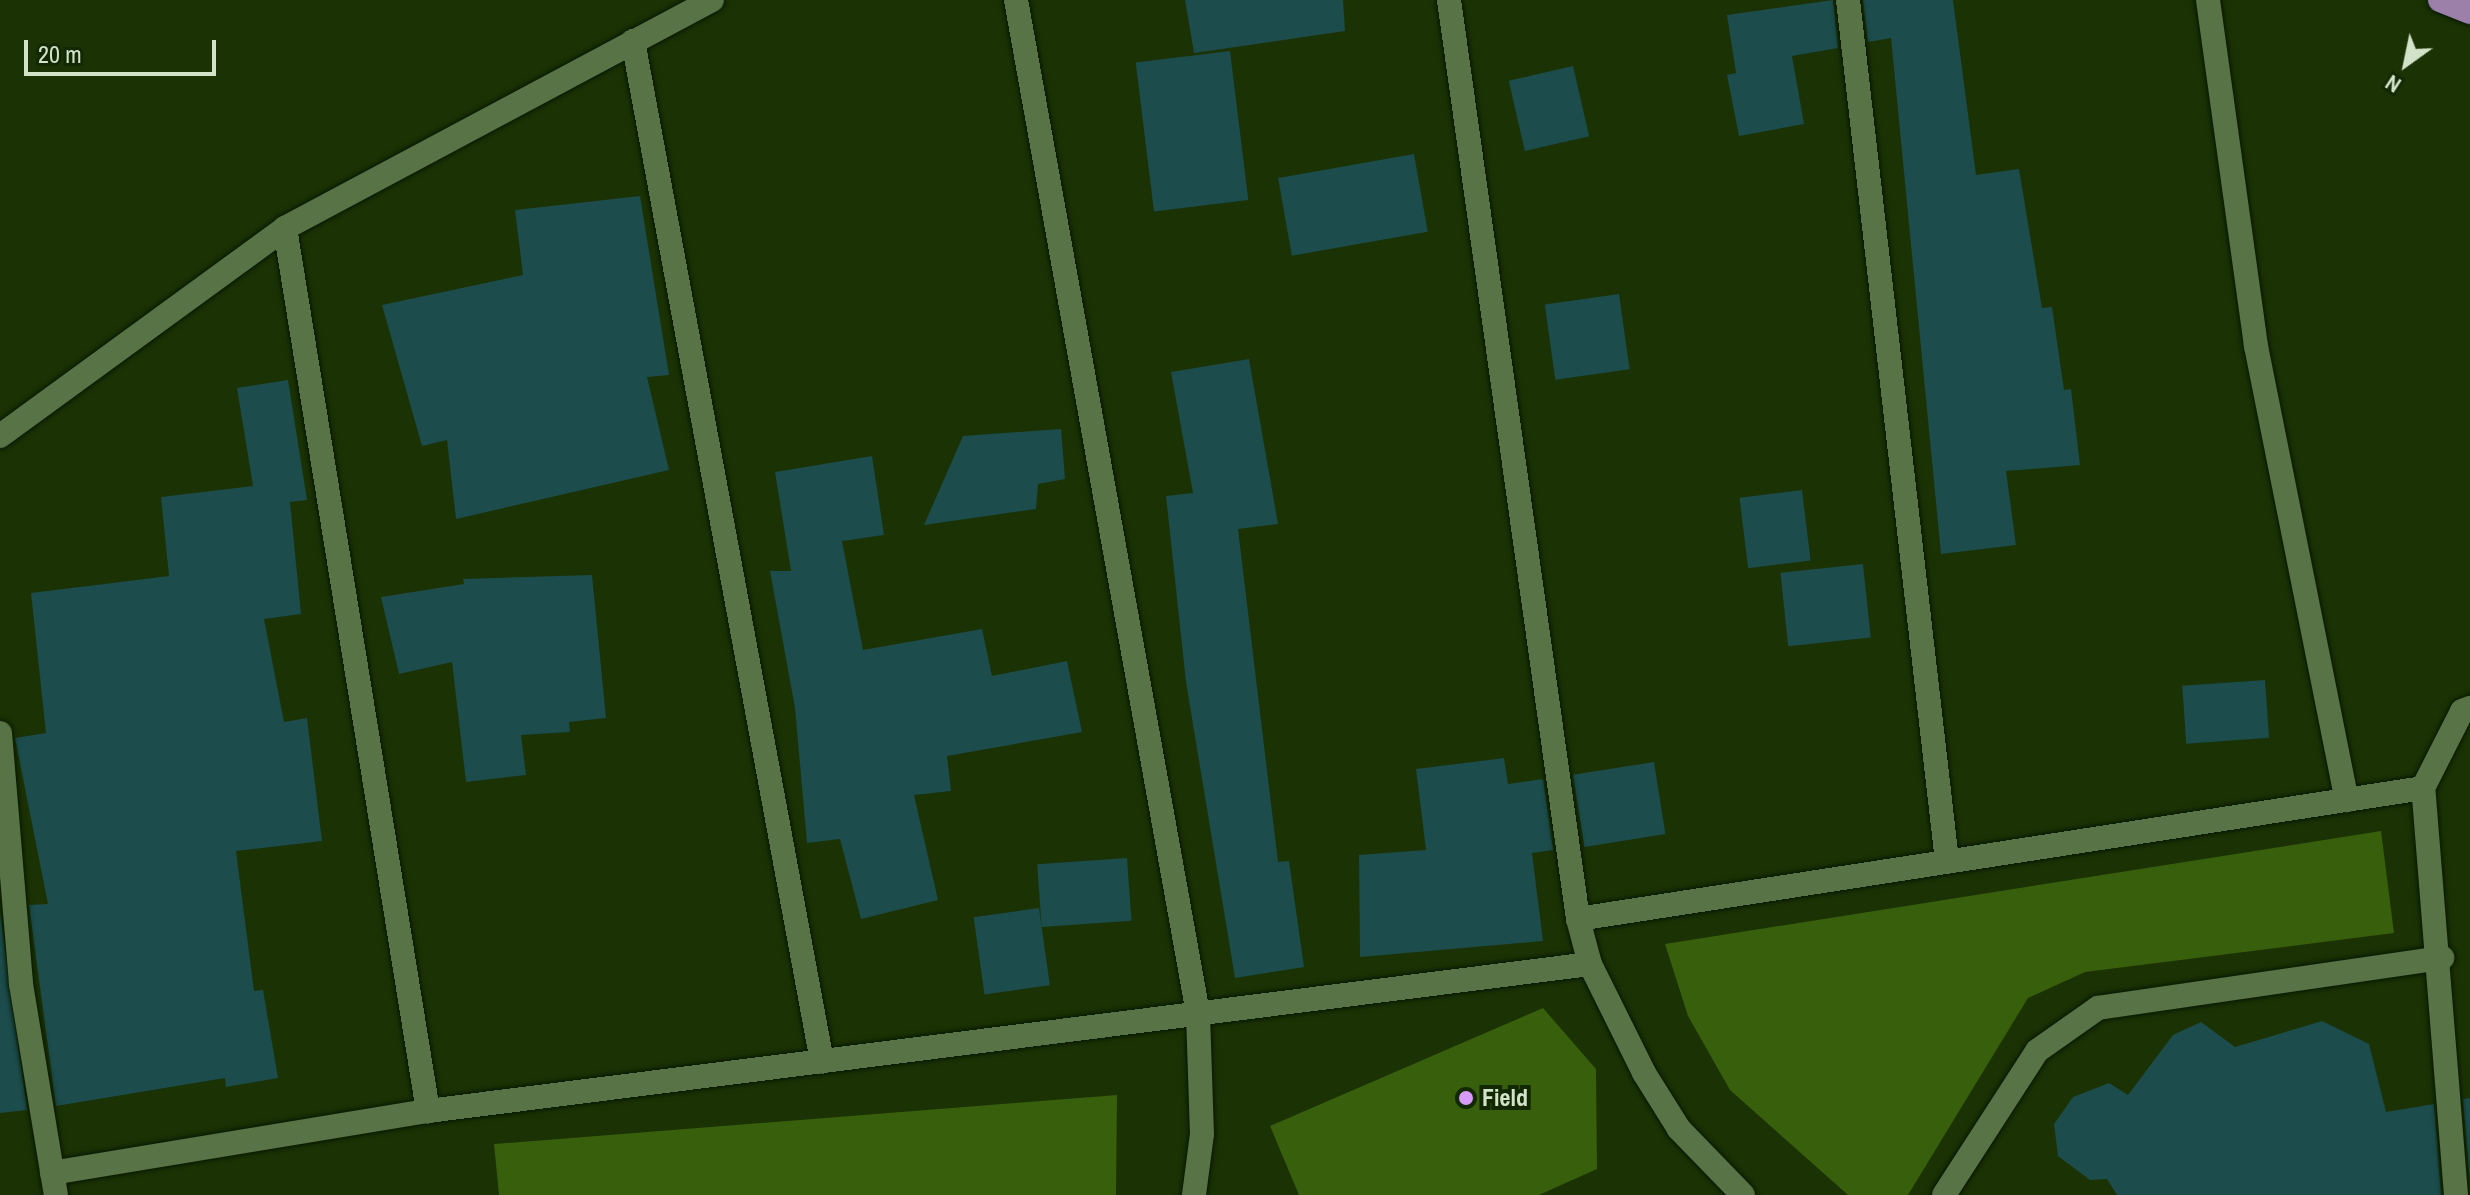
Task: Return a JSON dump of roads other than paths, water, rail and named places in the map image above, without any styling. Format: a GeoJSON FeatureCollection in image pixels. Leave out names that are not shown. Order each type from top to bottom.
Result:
{"type":"FeatureCollection","features":[{"type":"Feature","properties":{"kind":"main road"},"geometry":{"type":"LineString","coordinates":[[2440,0],[2470,12]]}},
{"type":"Feature","properties":{"kind":"street"},"geometry":{"type":"LineString","coordinates":[[0,436],[285,228],[712,0]]}},
{"type":"Feature","properties":{"kind":"street"},"geometry":{"type":"LineString","coordinates":[[1016,0],[1198,1014],[1202,1134],[1194,1195]]}},
{"type":"Feature","properties":{"kind":"street"},"geometry":{"type":"LineString","coordinates":[[1449,0],[1578,919],[1590,964],[1679,1129],[1743,1195]]}},
{"type":"Feature","properties":{"kind":"street"},"geometry":{"type":"LineString","coordinates":[[1848,0],[1947,861]]}},
{"type":"Feature","properties":{"kind":"street"},"geometry":{"type":"LineString","coordinates":[[2208,0],[2256,346],[2347,800]]}},
{"type":"Feature","properties":{"kind":"street"},"geometry":{"type":"LineString","coordinates":[[633,41],[822,1062]]}},
{"type":"Feature","properties":{"kind":"street"},"geometry":{"type":"LineString","coordinates":[[285,228],[428,1111]]}},
{"type":"Feature","properties":{"kind":"street"},"geometry":{"type":"LineString","coordinates":[[2456,1195],[2442,958],[2423,788],[2462,711],[2470,708]]}},
{"type":"Feature","properties":{"kind":"street"},"geometry":{"type":"LineString","coordinates":[[0,733],[10,986],[54,1184],[428,1111],[1590,964]]}},
{"type":"Feature","properties":{"kind":"street"},"geometry":{"type":"LineString","coordinates":[[1578,919],[2423,788]]}},
{"type":"Feature","properties":{"kind":"street"},"geometry":{"type":"LineString","coordinates":[[1944,1195],[2037,1051],[2098,1008],[2442,958]]}},
{"type":"Feature","properties":{"kind":"place","name":"Field"},"geometry":{"type":"Point","coordinates":[1466,1098]}}]}
